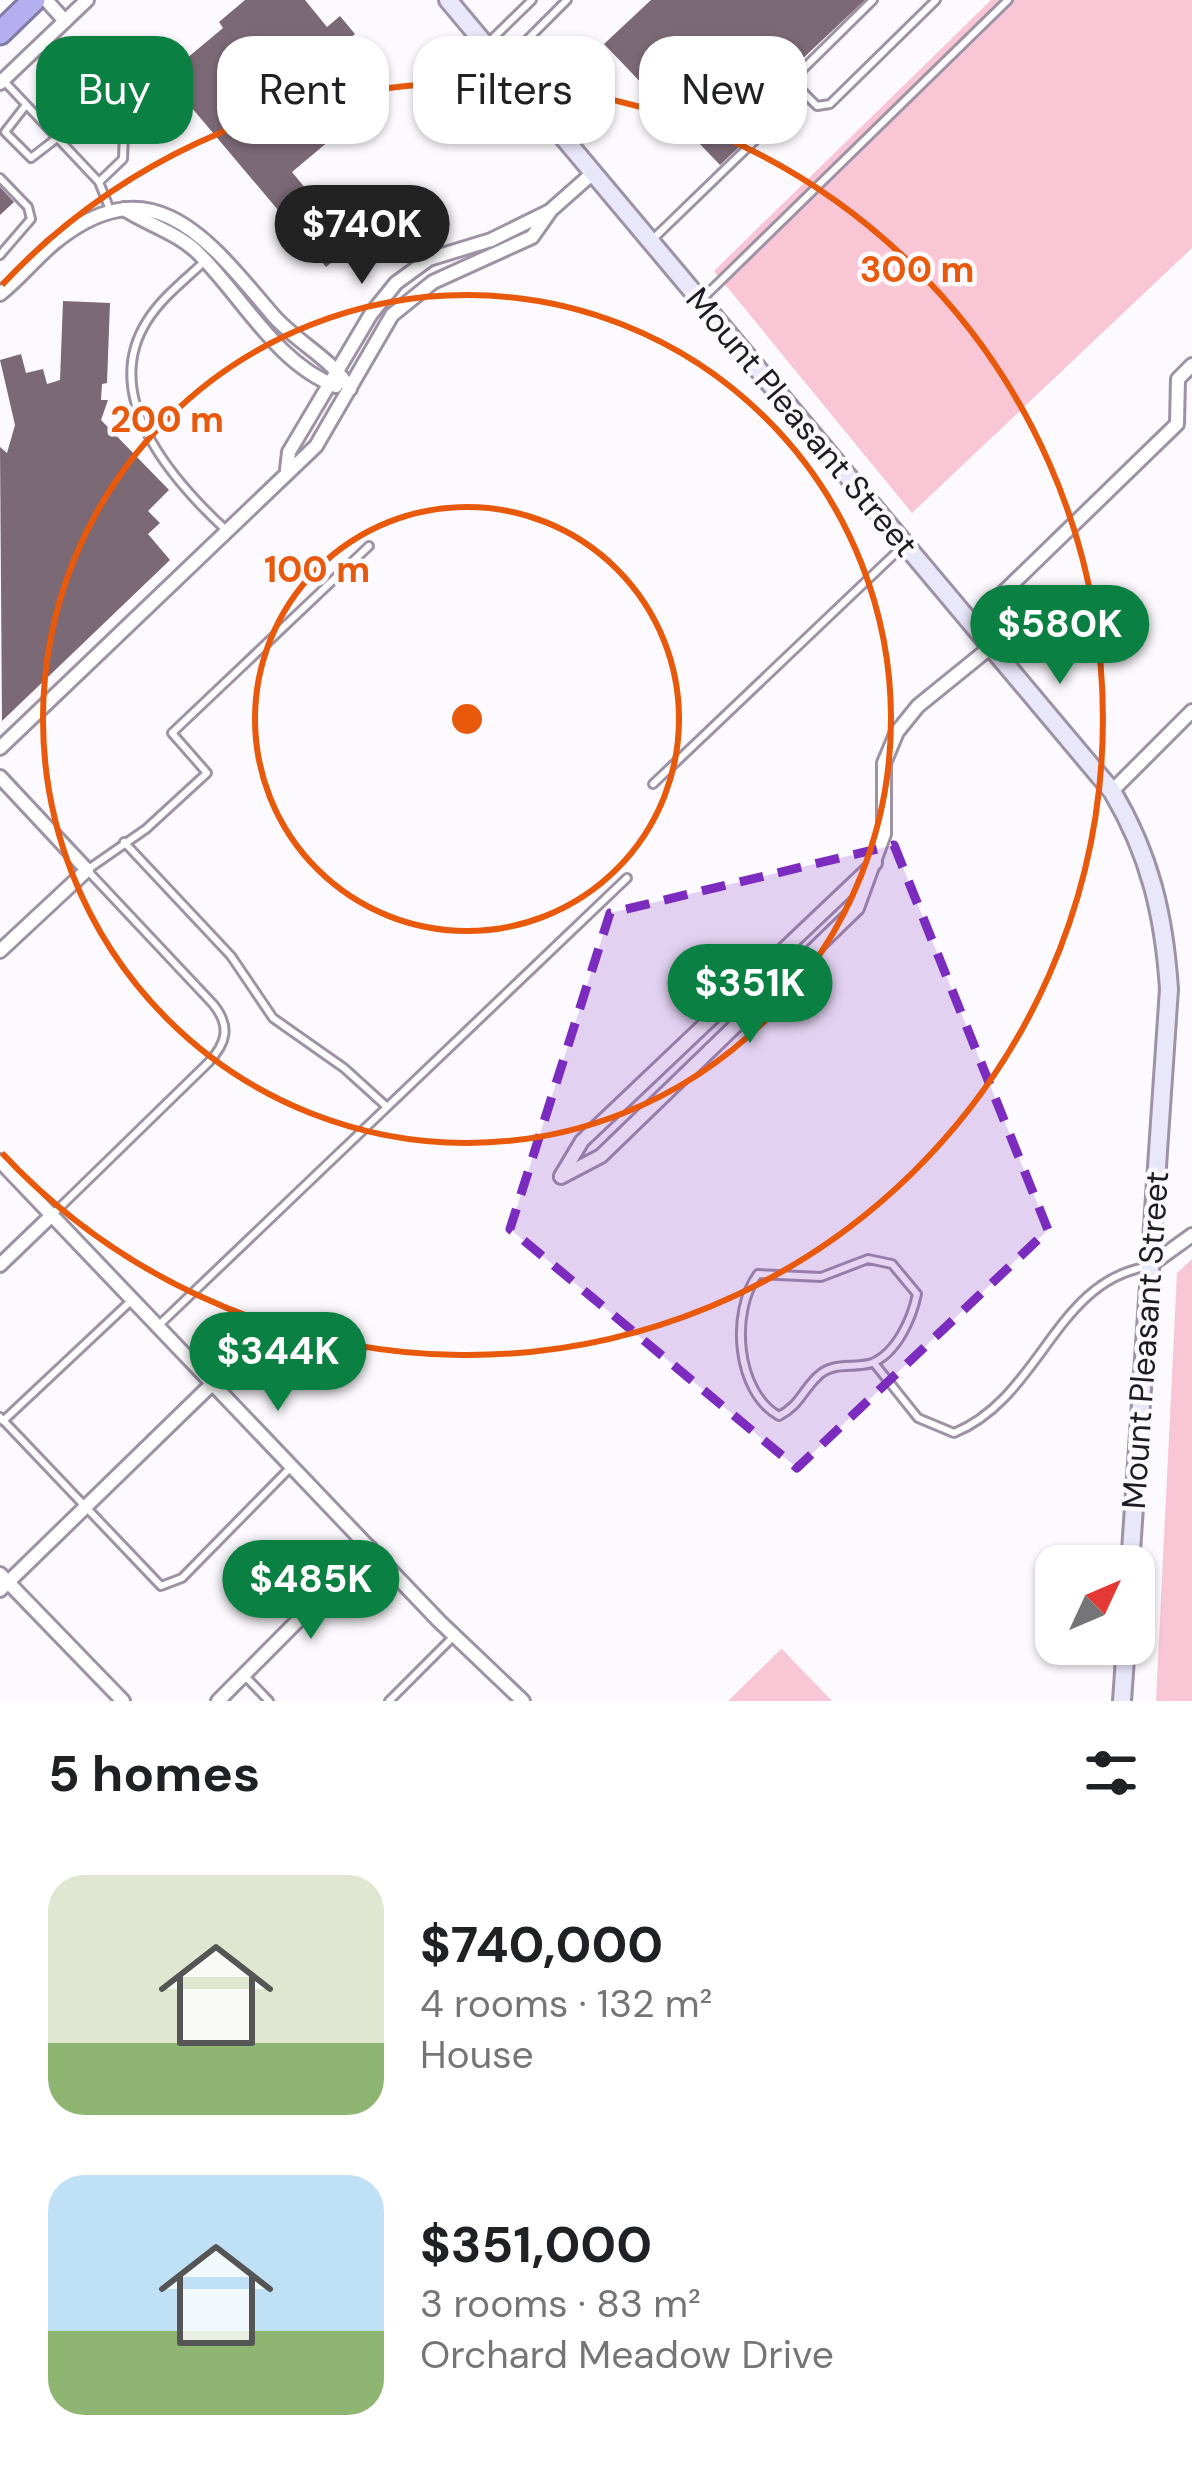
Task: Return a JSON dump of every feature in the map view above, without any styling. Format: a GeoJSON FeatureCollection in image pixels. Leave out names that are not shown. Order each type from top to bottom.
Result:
{"type":"FeatureCollection","features":[{"type":"Feature","properties":{"kind":"highway"},"geometry":{"type":"LineString","coordinates":[[0,33],[34,0]]}},
{"type":"Feature","properties":{"kind":"main road","name":"Mount Pleasant Street"},"geometry":{"type":"LineString","coordinates":[[448,0],[478,36]]}},
{"type":"Feature","properties":{"kind":"main road","name":"Mount Pleasant Street"},"geometry":{"type":"LineString","coordinates":[[570,144],[1112,791],[1147,857],[1166,939],[1168,1038],[1131,1545]]}},
{"type":"Feature","properties":{"kind":"main road"},"geometry":{"type":"LineString","coordinates":[[1122,1701],[1125,1665]]}},
{"type":"Feature","properties":{"kind":"street"},"geometry":{"type":"LineString","coordinates":[[46,0],[65,20]]}},
{"type":"Feature","properties":{"kind":"street"},"geometry":{"type":"LineString","coordinates":[[48,36],[87,0]]}},
{"type":"Feature","properties":{"kind":"street"},"geometry":{"type":"LineString","coordinates":[[1,82],[36,48]]}},
{"type":"Feature","properties":{"kind":"street"},"geometry":{"type":"LineString","coordinates":[[0,748],[316,446],[392,314],[410,296],[532,237],[551,210],[594,172]]}},
{"type":"Feature","properties":{"kind":"street"},"geometry":{"type":"LineString","coordinates":[[5,290],[53,244],[117,210],[158,211],[186,224],[217,249],[299,343],[338,369],[350,388]]}},
{"type":"Feature","properties":{"kind":"street"},"geometry":{"type":"LineString","coordinates":[[117,210],[170,232],[204,261],[254,319],[329,384],[350,388]]}},
{"type":"Feature","properties":{"kind":"street"},"geometry":{"type":"LineString","coordinates":[[287,471],[289,452],[396,283],[429,259],[491,240],[551,210]]}},
{"type":"Feature","properties":{"kind":"street"},"geometry":{"type":"LineString","coordinates":[[972,623],[1177,424],[1178,379],[1192,365]]}},
{"type":"Feature","properties":{"kind":"street"},"geometry":{"type":"LineString","coordinates":[[875,862],[582,1141],[561,1178],[602,1156],[857,908],[875,862],[884,834],[884,764],[898,732],[917,706],[992,646]]}},
{"type":"Feature","properties":{"kind":"street"},"geometry":{"type":"LineString","coordinates":[[1112,791],[1192,710]]}},
{"type":"Feature","properties":{"kind":"street"},"geometry":{"type":"LineString","coordinates":[[0,777],[87,871],[0,951]]}},
{"type":"Feature","properties":{"kind":"street"},"geometry":{"type":"LineString","coordinates":[[0,1161],[454,1636],[523,1701]]}},
{"type":"Feature","properties":{"kind":"street"},"geometry":{"type":"LineString","coordinates":[[0,1265],[52,1215]]}},
{"type":"Feature","properties":{"kind":"street"},"geometry":{"type":"LineString","coordinates":[[1149,1266],[1192,1234]]}},
{"type":"Feature","properties":{"kind":"street"},"geometry":{"type":"LineString","coordinates":[[123,1701],[3,1582],[214,1382]]}},
{"type":"Feature","properties":{"kind":"street"},"geometry":{"type":"LineString","coordinates":[[218,1701],[370,1548]]}},
{"type":"Feature","properties":{"kind":"lane"},"geometry":{"type":"LineString","coordinates":[[495,36],[532,0]]}},
{"type":"Feature","properties":{"kind":"lane"},"geometry":{"type":"LineString","coordinates":[[530,36],[567,0]]}},
{"type":"Feature","properties":{"kind":"lane"},"geometry":{"type":"LineString","coordinates":[[807,65],[873,0]]}},
{"type":"Feature","properties":{"kind":"lane"},"geometry":{"type":"LineString","coordinates":[[807,96],[817,106],[830,104],[936,0]]}},
{"type":"Feature","properties":{"kind":"lane"},"geometry":{"type":"LineString","coordinates":[[700,302],[1007,0]]}},
{"type":"Feature","properties":{"kind":"lane"},"geometry":{"type":"LineString","coordinates":[[1,82],[36,116]]}},
{"type":"Feature","properties":{"kind":"lane"},"geometry":{"type":"LineString","coordinates":[[26,105],[4,126],[5,132],[31,158],[49,144]]}},
{"type":"Feature","properties":{"kind":"lane"},"geometry":{"type":"LineString","coordinates":[[63,144],[99,182],[117,210]]}},
{"type":"Feature","properties":{"kind":"lane"},"geometry":{"type":"LineString","coordinates":[[99,182],[123,159],[124,144]]}},
{"type":"Feature","properties":{"kind":"lane"},"geometry":{"type":"LineString","coordinates":[[650,241],[751,144]]}},
{"type":"Feature","properties":{"kind":"lane"},"geometry":{"type":"LineString","coordinates":[[0,178],[28,207],[31,219],[0,255]]}},
{"type":"Feature","properties":{"kind":"lane"},"geometry":{"type":"LineString","coordinates":[[217,249],[144,325],[133,355],[134,390],[144,434],[226,530]]}},
{"type":"Feature","properties":{"kind":"lane"},"geometry":{"type":"LineString","coordinates":[[0,274],[5,290]]}},
{"type":"Feature","properties":{"kind":"lane"},"geometry":{"type":"LineString","coordinates":[[653,784],[905,544]]}},
{"type":"Feature","properties":{"kind":"lane"},"geometry":{"type":"LineString","coordinates":[[52,1215],[214,1057],[226,1029],[213,1004],[87,871],[207,773],[172,733],[369,546]]}},
{"type":"Feature","properties":{"kind":"lane"},"geometry":{"type":"LineString","coordinates":[[124,842],[231,956],[273,1018],[344,1068],[386,1106]]}},
{"type":"Feature","properties":{"kind":"lane"},"geometry":{"type":"LineString","coordinates":[[159,1325],[627,878]]}},
{"type":"Feature","properties":{"kind":"lane"},"geometry":{"type":"LineString","coordinates":[[868,1259],[892,1264],[917,1294],[899,1337],[874,1363],[839,1365],[819,1374],[798,1407],[779,1416],[760,1405],[751,1386],[740,1314],[744,1294],[758,1274],[820,1277],[868,1259]]}},
{"type":"Feature","properties":{"kind":"lane"},"geometry":{"type":"LineString","coordinates":[[874,1363],[918,1418],[930,1428],[954,1433],[981,1422],[1051,1345],[1087,1293],[1121,1271],[1149,1266]]}},
{"type":"Feature","properties":{"kind":"lane"},"geometry":{"type":"LineString","coordinates":[[134,1298],[2,1419],[146,1574],[168,1587],[293,1466]]}},
{"type":"Feature","properties":{"kind":"lane"},"geometry":{"type":"LineString","coordinates":[[389,1701],[454,1636]]}},
{"type":"Feature","properties":{"kind":"lane"},"geometry":{"type":"LineString","coordinates":[[244,1675],[269,1701]]}},
{"type":"Feature","properties":{"kind":"highlighted area"},"geometry":{"type":"Polygon","coordinates":[[[894,845],[1048,1230],[797,1468],[510,1229],[610,913],[894,845]]]}},
{"type":"Feature","properties":{"kind":"shaded area"},"geometry":{"type":"Polygon","coordinates":[[[991,0],[1192,0],[1192,248],[912,513],[714,271],[991,0]]]}},
{"type":"Feature","properties":{"kind":"shaded area"},"geometry":{"type":"Polygon","coordinates":[[[1192,1259],[1192,1701],[1156,1701],[1177,1273],[1192,1259]]]}},
{"type":"Feature","properties":{"kind":"shaded area"},"geometry":{"type":"Polygon","coordinates":[[[781,1649],[832,1701],[728,1701],[781,1649]]]}},
{"type":"Feature","properties":{"kind":"building"},"geometry":{"type":"Polygon","coordinates":[[[245,0],[305,0],[327,27],[340,16],[355,34],[217,36],[217,138],[193,109],[193,53],[223,28],[219,22],[245,0]]]}},
{"type":"Feature","properties":{"kind":"building"},"geometry":{"type":"Polygon","coordinates":[[[651,0],[865,0],[807,54],[807,36],[639,36],[639,81],[615,55],[613,36],[651,0]]]}},
{"type":"Feature","properties":{"kind":"building"},"geometry":{"type":"Polygon","coordinates":[[[222,144],[325,144],[292,172],[329,217],[367,185],[391,213],[326,267],[222,144]]]}},
{"type":"Feature","properties":{"kind":"building"},"geometry":{"type":"Polygon","coordinates":[[[700,144],[742,144],[720,165],[700,144]]]}},
{"type":"Feature","properties":{"kind":"building"},"geometry":{"type":"Polygon","coordinates":[[[0,187],[14,202],[0,215],[0,187]]]}},
{"type":"Feature","properties":{"kind":"building"},"geometry":{"type":"Polygon","coordinates":[[[63,301],[110,303],[107,383],[102,384],[101,400],[108,400],[101,420],[169,490],[148,511],[160,523],[148,534],[170,560],[2,721],[0,447],[7,453],[15,425],[0,360],[21,354],[26,373],[43,369],[47,384],[60,380],[63,301]]]}}]}
